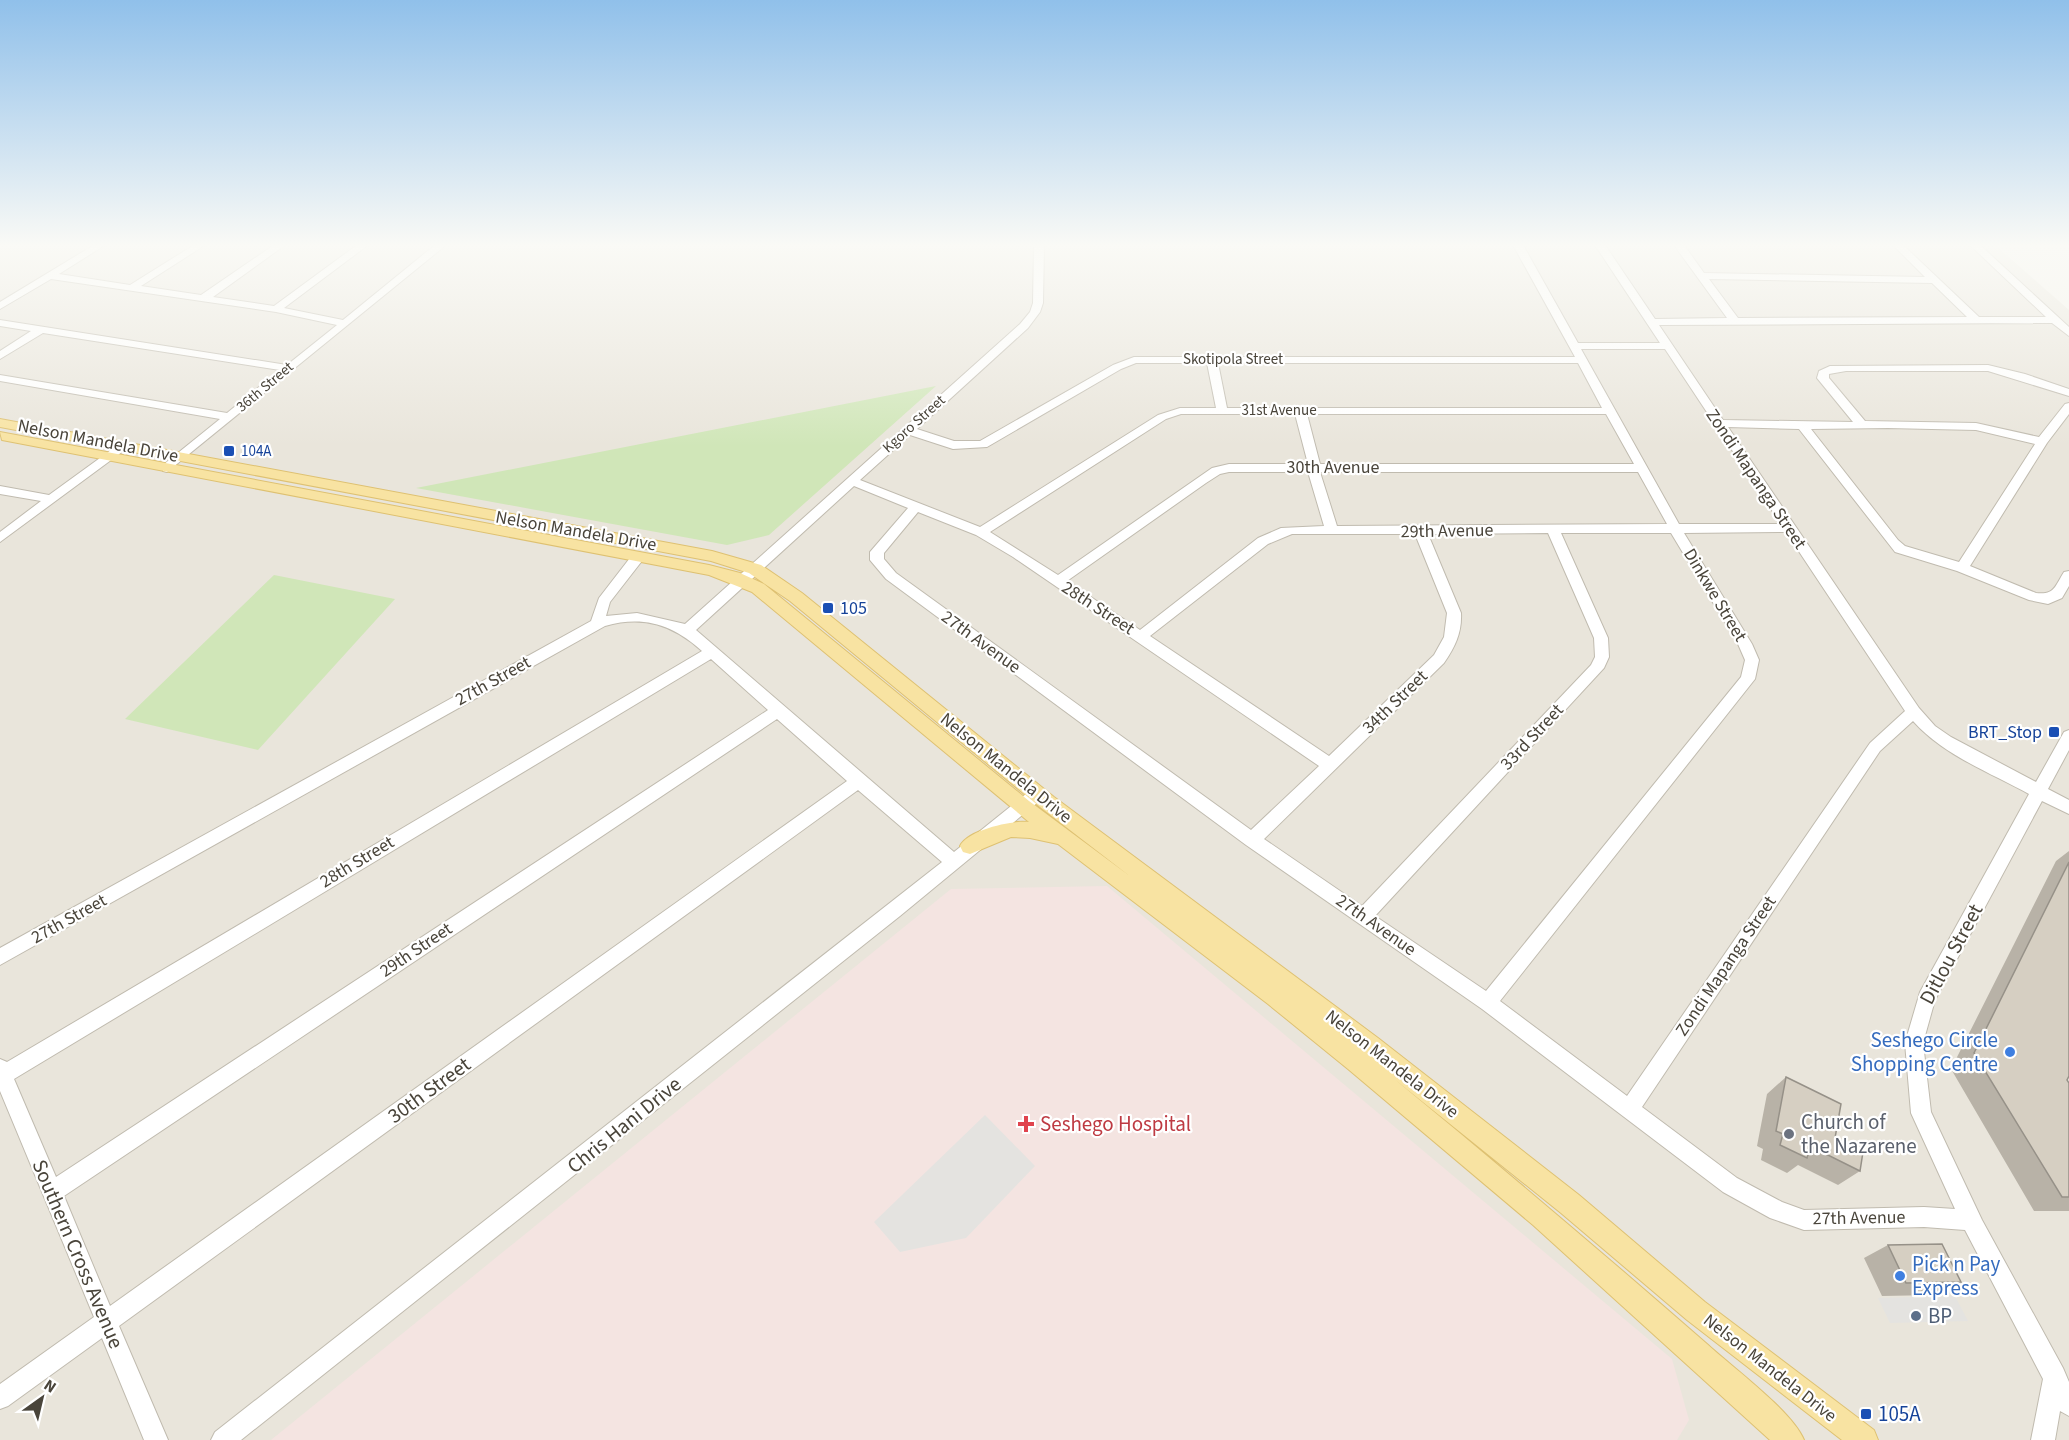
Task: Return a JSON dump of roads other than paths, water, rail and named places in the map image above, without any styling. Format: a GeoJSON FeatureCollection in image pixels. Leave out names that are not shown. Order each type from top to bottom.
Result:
{"type":"FeatureCollection","features":[{"type":"Feature","properties":{"kind":"main road","name":"Nelson Mandela Drive"},"geometry":{"type":"LineString","coordinates":[[0,423],[712,556],[796,597],[1029,800],[1069,842],[1276,997],[1542,1216],[1756,1406],[1790,1440]]}},
{"type":"Feature","properties":{"kind":"main road","name":"Nelson Mandela Drive"},"geometry":{"type":"LineString","coordinates":[[0,436],[638,557],[709,570],[748,574]]}},
{"type":"Feature","properties":{"kind":"main road","name":"Nelson Mandela Drive"},"geometry":{"type":"LineString","coordinates":[[1029,800],[1370,1045],[1570,1204],[1696,1311],[1864,1440]]}},
{"type":"Feature","properties":{"kind":"main road"},"geometry":{"type":"LineString","coordinates":[[970,846],[1005,830],[1018,827],[1069,842]]}},
{"type":"Feature","properties":{"kind":"street"},"geometry":{"type":"LineString","coordinates":[[292,312],[345,323]]}},
{"type":"Feature","properties":{"kind":"street","name":"36th Street"},"geometry":{"type":"LineString","coordinates":[[166,468],[358,312]]}},
{"type":"Feature","properties":{"kind":"street","name":"Kgoro Street"},"geometry":{"type":"LineString","coordinates":[[687,630],[1031,318],[1033,312]]}},
{"type":"Feature","properties":{"kind":"street","name":"Dinkwe Street"},"geometry":{"type":"LineString","coordinates":[[1488,1003],[1748,679],[1752,660],[1745,644],[1675,528],[1556,312]]}},
{"type":"Feature","properties":{"kind":"street","name":"Zondi Mapanga Street"},"geometry":{"type":"LineString","coordinates":[[1645,312],[1788,528],[1914,712],[1930,730],[1946,741],[2069,808]]}},
{"type":"Feature","properties":{"kind":"street"},"geometry":{"type":"LineString","coordinates":[[1728,312],[1735,322]]}},
{"type":"Feature","properties":{"kind":"street"},"geometry":{"type":"LineString","coordinates":[[1968,312],[1978,322]]}},
{"type":"Feature","properties":{"kind":"street"},"geometry":{"type":"LineString","coordinates":[[2046,312],[2069,333]]}},
{"type":"Feature","properties":{"kind":"street"},"geometry":{"type":"LineString","coordinates":[[1652,322],[2054,320]]}},
{"type":"Feature","properties":{"kind":"street"},"geometry":{"type":"LineString","coordinates":[[0,323],[288,368]]}},
{"type":"Feature","properties":{"kind":"street"},"geometry":{"type":"LineString","coordinates":[[0,356],[42,328]]}},
{"type":"Feature","properties":{"kind":"street"},"geometry":{"type":"LineString","coordinates":[[1575,346],[1668,346]]}},
{"type":"Feature","properties":{"kind":"street","name":"Skotipola Street"},"geometry":{"type":"LineString","coordinates":[[907,430],[953,445],[976,446],[993,439],[1126,362],[1148,359],[1583,360]]}},
{"type":"Feature","properties":{"kind":"street"},"geometry":{"type":"LineString","coordinates":[[1212,359],[1222,410]]}},
{"type":"Feature","properties":{"kind":"street"},"geometry":{"type":"LineString","coordinates":[[1862,425],[1822,378],[1823,373],[1830,369],[1846,368],[1988,368],[2021,376],[2069,393]]}},
{"type":"Feature","properties":{"kind":"street","name":"36th Street"},"geometry":{"type":"LineString","coordinates":[[0,378],[229,417]]}},
{"type":"Feature","properties":{"kind":"street"},"geometry":{"type":"LineString","coordinates":[[1962,568],[2042,442],[2069,406]]}},
{"type":"Feature","properties":{"kind":"street","name":"31st Avenue"},"geometry":{"type":"LineString","coordinates":[[981,532],[1169,414],[1191,410],[1611,411]]}},
{"type":"Feature","properties":{"kind":"street"},"geometry":{"type":"LineString","coordinates":[[1300,410],[1332,531]]}},
{"type":"Feature","properties":{"kind":"street"},"geometry":{"type":"LineString","coordinates":[[1719,423],[1803,426],[1987,426],[2042,442]]}},
{"type":"Feature","properties":{"kind":"street"},"geometry":{"type":"LineString","coordinates":[[1803,426],[1896,546],[1962,568],[2042,599],[2057,595],[2069,575]]}},
{"type":"Feature","properties":{"kind":"street"},"geometry":{"type":"LineString","coordinates":[[0,538],[122,446]]}},
{"type":"Feature","properties":{"kind":"street","name":"30th Avenue"},"geometry":{"type":"LineString","coordinates":[[1058,581],[1216,471],[1244,467],[1643,468]]}},
{"type":"Feature","properties":{"kind":"street","name":"28th Street"},"geometry":{"type":"LineString","coordinates":[[851,481],[981,532],[1141,636],[1330,765]]}},
{"type":"Feature","properties":{"kind":"street"},"geometry":{"type":"LineString","coordinates":[[0,490],[50,500]]}},
{"type":"Feature","properties":{"kind":"street","name":"27th Avenue"},"geometry":{"type":"LineString","coordinates":[[917,505],[877,552],[877,560],[883,568],[1252,840],[1488,1003],[1730,1185],[1777,1211],[1804,1220],[1924,1217],[1972,1220]]}},
{"type":"Feature","properties":{"kind":"street","name":"29th Avenue"},"geometry":{"type":"LineString","coordinates":[[1141,636],[1272,536],[1292,530],[1421,532],[1552,528],[1788,528]]}},
{"type":"Feature","properties":{"kind":"street","name":"33rd Street"},"geometry":{"type":"LineString","coordinates":[[1364,916],[1597,668],[1602,657],[1601,638],[1552,528]]}},
{"type":"Feature","properties":{"kind":"street","name":"34th Street"},"geometry":{"type":"LineString","coordinates":[[1252,840],[1439,658],[1451,642],[1455,627],[1454,614],[1421,532]]}},
{"type":"Feature","properties":{"kind":"street"},"geometry":{"type":"LineString","coordinates":[[597,623],[604,601],[638,557]]}},
{"type":"Feature","properties":{"kind":"street","name":"27th Street"},"geometry":{"type":"LineString","coordinates":[[0,957],[597,623],[616,618],[635,617],[687,630],[858,782],[953,861]]}},
{"type":"Feature","properties":{"kind":"street","name":"28th Street"},"geometry":{"type":"LineString","coordinates":[[2,1071],[712,652]]}},
{"type":"Feature","properties":{"kind":"street","name":"29th Street"},"geometry":{"type":"LineString","coordinates":[[53,1191],[779,710]]}},
{"type":"Feature","properties":{"kind":"street","name":"Zondi Mapanga Street"},"geometry":{"type":"LineString","coordinates":[[1629,1109],[1875,747],[1914,712]]}},
{"type":"Feature","properties":{"kind":"street","name":"Ditlou Street"},"geometry":{"type":"LineString","coordinates":[[2069,736],[1926,998],[1914,1043],[1921,1113],[1972,1220],[2062,1384],[2069,1405]]}},
{"type":"Feature","properties":{"kind":"street","name":"30th Street"},"geometry":{"type":"LineString","coordinates":[[0,1398],[858,782]]}},
{"type":"Feature","properties":{"kind":"street","name":"Chris Hani Drive"},"geometry":{"type":"LineString","coordinates":[[223,1440],[533,1197],[1029,800]]}},
{"type":"Feature","properties":{"kind":"street","name":"Southern Cross Avenue"},"geometry":{"type":"LineString","coordinates":[[2,1071],[156,1440]]}},
{"type":"Feature","properties":{"kind":"street"},"geometry":{"type":"LineString","coordinates":[[2043,1440],[2062,1384]]}},
{"type":"Feature","properties":{"kind":"place","name":"104A"},"geometry":{"type":"Point","coordinates":[229,451]}},
{"type":"Feature","properties":{"kind":"place","name":"105"},"geometry":{"type":"Point","coordinates":[828,608]}},
{"type":"Feature","properties":{"kind":"place","name":"BRT_Stop"},"geometry":{"type":"Point","coordinates":[2054,732]}},
{"type":"Feature","properties":{"kind":"place","name":"Seshego Circle Shopping Centre"},"geometry":{"type":"Point","coordinates":[2010,1052]}},
{"type":"Feature","properties":{"kind":"place","name":"Seshego Hospital"},"geometry":{"type":"Point","coordinates":[1026,1124]}},
{"type":"Feature","properties":{"kind":"place","name":"Church of the Nazarene"},"geometry":{"type":"Point","coordinates":[1789,1134]}},
{"type":"Feature","properties":{"kind":"place","name":"Pick n Pay Express"},"geometry":{"type":"Point","coordinates":[1900,1276]}},
{"type":"Feature","properties":{"kind":"place","name":"BP"},"geometry":{"type":"Point","coordinates":[1916,1316]}},
{"type":"Feature","properties":{"kind":"place","name":"105A"},"geometry":{"type":"Point","coordinates":[1866,1414]}}]}
